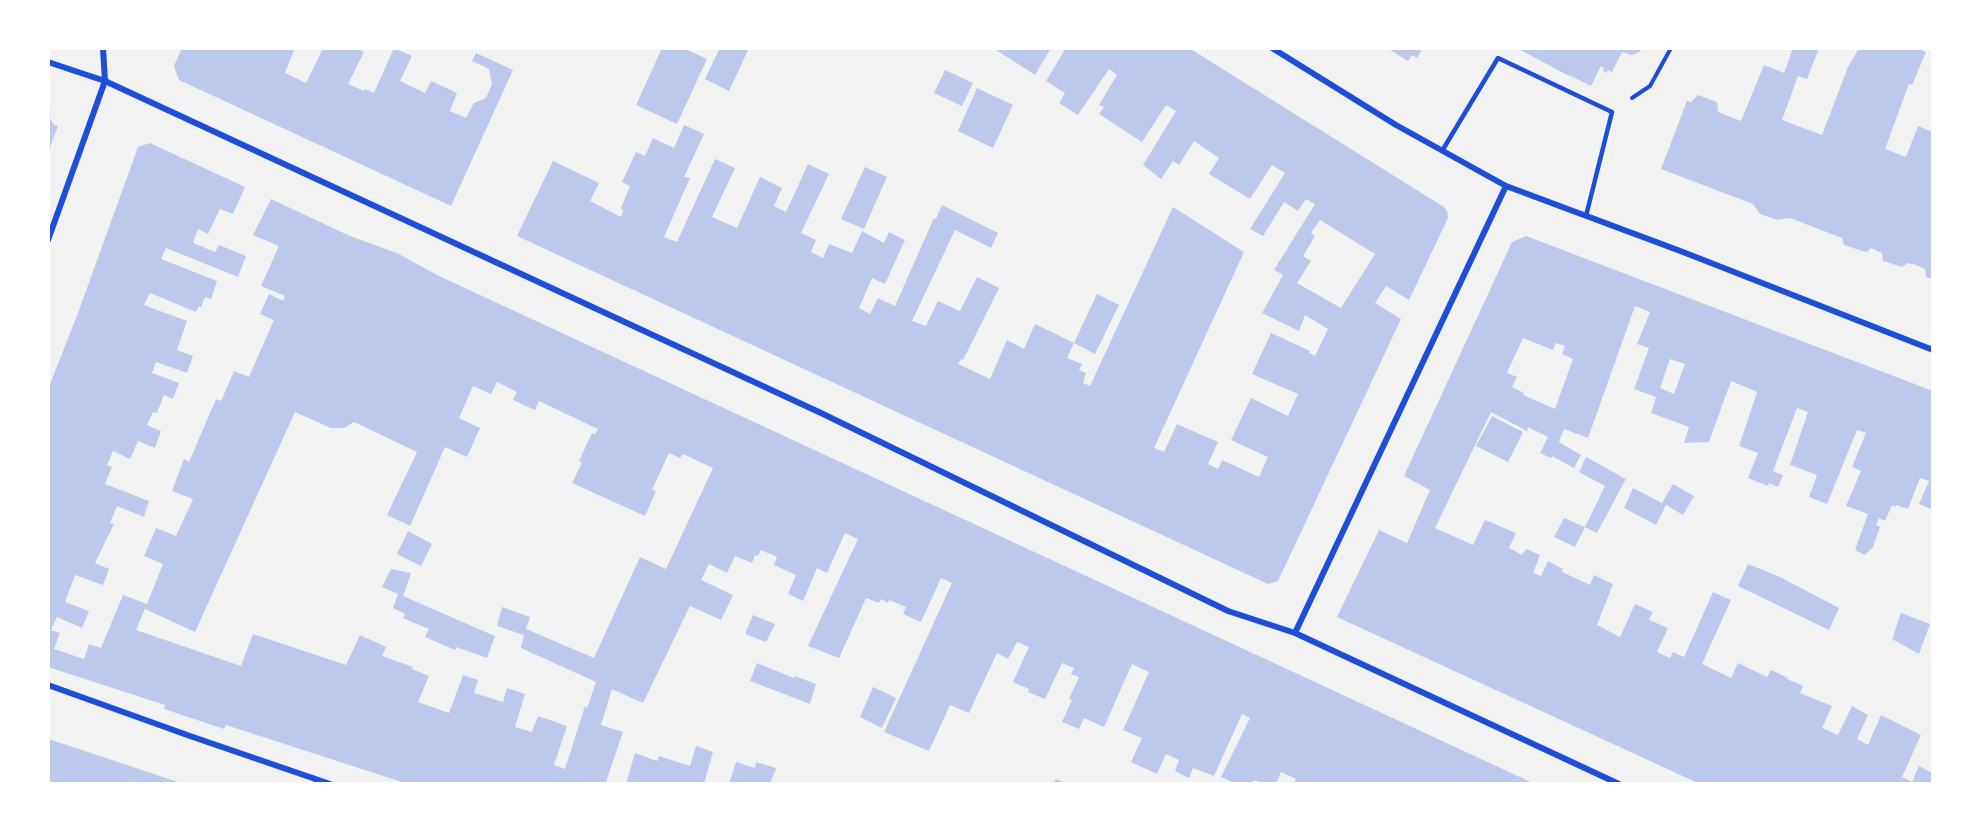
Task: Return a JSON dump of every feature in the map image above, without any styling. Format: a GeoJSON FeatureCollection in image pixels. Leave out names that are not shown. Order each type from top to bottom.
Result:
{"type":"FeatureCollection","features":[{"type":"Feature","properties":{"kind":"street"},"geometry":{"type":"LineString","coordinates":[[48,240],[105,81],[103,48]]}},
{"type":"Feature","properties":{"kind":"street"},"geometry":{"type":"LineString","coordinates":[[1272,48],[1396,125],[1506,186],[1933,350]]}},
{"type":"Feature","properties":{"kind":"street"},"geometry":{"type":"LineString","coordinates":[[48,62],[105,81],[810,408],[1228,611],[1295,633],[1619,784]]}},
{"type":"Feature","properties":{"kind":"street"},"geometry":{"type":"LineString","coordinates":[[1295,633],[1506,186]]}},
{"type":"Feature","properties":{"kind":"street"},"geometry":{"type":"LineString","coordinates":[[48,685],[330,784]]}},
{"type":"Feature","properties":{"kind":"lane"},"geometry":{"type":"LineString","coordinates":[[1442,151],[1498,58],[1612,112],[1586,216]]}},
{"type":"Feature","properties":{"kind":"path"},"geometry":{"type":"LineString","coordinates":[[1612,112],[1650,86],[1671,48]]}},
{"type":"Feature","properties":{"kind":"building"},"geometry":{"type":"Polygon","coordinates":[[[182,48],[295,48],[285,73],[306,83],[323,48],[356,48],[364,52],[348,84],[374,93],[394,48],[412,56],[400,81],[425,93],[431,81],[457,93],[450,111],[466,118],[474,103],[486,98],[492,84],[489,69],[472,61],[476,53],[513,70],[451,206],[179,80],[174,66],[182,48]]]}},
{"type":"Feature","properties":{"kind":"building"},"geometry":{"type":"Polygon","coordinates":[[[662,48],[683,48],[707,59],[677,124],[636,105],[662,48]]]}},
{"type":"Feature","properties":{"kind":"building"},"geometry":{"type":"Polygon","coordinates":[[[720,48],[749,48],[729,91],[705,79],[720,48]]]}},
{"type":"Feature","properties":{"kind":"building"},"geometry":{"type":"Polygon","coordinates":[[[993,48],[1051,48],[1035,75],[993,48]]]}},
{"type":"Feature","properties":{"kind":"building"},"geometry":{"type":"Polygon","coordinates":[[[1066,48],[1189,48],[1447,211],[1448,218],[1409,300],[1386,286],[1375,303],[1401,319],[1278,581],[1268,584],[517,236],[553,161],[599,183],[590,201],[621,217],[623,211],[621,208],[630,186],[622,182],[636,152],[645,156],[653,138],[674,148],[684,125],[704,134],[684,177],[690,178],[664,237],[677,242],[715,159],[735,168],[712,217],[737,228],[760,177],[782,188],[774,206],[786,212],[808,164],[829,174],[801,233],[816,240],[811,252],[823,258],[829,244],[852,253],[862,231],[884,243],[889,232],[905,240],[885,284],[872,278],[859,308],[870,314],[878,298],[895,306],[942,205],[998,233],[991,248],[955,230],[912,321],[926,326],[938,301],[960,311],[977,277],[999,288],[963,360],[961,359],[958,364],[990,379],[1007,340],[1024,349],[1035,324],[1074,343],[1067,358],[1082,364],[1079,370],[1086,373],[1083,383],[1090,386],[1173,207],[1244,252],[1154,448],[1164,452],[1177,424],[1218,442],[1208,464],[1218,469],[1222,460],[1259,477],[1268,457],[1231,440],[1251,398],[1288,416],[1298,394],[1252,374],[1271,333],[1310,351],[1309,353],[1315,356],[1328,329],[1305,315],[1299,331],[1262,313],[1283,275],[1274,270],[1315,204],[1306,199],[1298,211],[1284,202],[1263,236],[1250,229],[1285,173],[1272,165],[1250,199],[1209,174],[1219,158],[1194,141],[1179,165],[1173,161],[1161,179],[1143,165],[1176,111],[1166,105],[1142,142],[1099,114],[1104,107],[1099,105],[1117,75],[1109,69],[1078,115],[1059,103],[1065,93],[1046,81],[1066,48]],[[1320,220],[1311,233],[1315,236],[1303,256],[1311,261],[1297,283],[1341,308],[1375,254],[1320,220]]]}},
{"type":"Feature","properties":{"kind":"building"},"geometry":{"type":"Polygon","coordinates":[[[1391,48],[1423,48],[1417,58],[1412,55],[1408,61],[1390,50],[1391,48]]]}},
{"type":"Feature","properties":{"kind":"building"},"geometry":{"type":"Polygon","coordinates":[[[1517,48],[1642,48],[1640,52],[1631,55],[1622,52],[1612,72],[1603,71],[1604,68],[1601,66],[1591,86],[1517,48]]]}},
{"type":"Feature","properties":{"kind":"building"},"geometry":{"type":"Polygon","coordinates":[[[1793,48],[1819,48],[1807,79],[1798,76],[1782,120],[1822,135],[1848,67],[1859,48],[1917,48],[1926,52],[1912,85],[1909,84],[1885,149],[1906,157],[1918,126],[1933,132],[1933,279],[1926,277],[1925,269],[1916,265],[1908,263],[1902,267],[1883,261],[1882,253],[1871,248],[1867,252],[1862,251],[1844,245],[1842,238],[1790,218],[1777,220],[1760,214],[1753,204],[1661,169],[1687,101],[1691,102],[1698,95],[1717,102],[1718,112],[1741,121],[1764,65],[1784,73],[1793,48]]]}},
{"type":"Feature","properties":{"kind":"building"},"geometry":{"type":"Polygon","coordinates":[[[945,70],[973,83],[962,106],[934,93],[945,70]]]}},
{"type":"Feature","properties":{"kind":"building"},"geometry":{"type":"Polygon","coordinates":[[[977,88],[1013,105],[993,148],[958,131],[977,88]]]}},
{"type":"Feature","properties":{"kind":"building"},"geometry":{"type":"Polygon","coordinates":[[[48,111],[51,112],[49,117],[54,125],[58,126],[48,153],[48,111]]]}},
{"type":"Feature","properties":{"kind":"building"},"geometry":{"type":"Polygon","coordinates":[[[150,143],[245,187],[233,214],[220,209],[208,234],[198,229],[193,243],[215,252],[219,245],[246,256],[238,277],[166,248],[161,259],[217,281],[211,299],[205,297],[196,312],[150,293],[144,305],[187,321],[177,350],[193,356],[187,373],[156,362],[152,373],[179,383],[173,399],[164,395],[157,413],[153,412],[147,425],[161,431],[155,448],[138,441],[130,459],[113,451],[107,465],[112,467],[105,484],[149,501],[144,517],[117,506],[110,523],[114,524],[95,563],[109,569],[103,585],[75,575],[65,602],[89,611],[82,628],[57,617],[51,630],[60,633],[54,649],[84,659],[89,644],[101,648],[123,595],[147,604],[163,564],[144,556],[156,528],[176,536],[193,499],[172,491],[184,459],[189,462],[216,399],[221,401],[234,371],[249,377],[274,320],[260,314],[269,294],[283,301],[285,296],[261,286],[279,246],[253,235],[271,199],[350,236],[397,253],[439,276],[1535,784],[1294,784],[1296,779],[1281,772],[1276,784],[1264,784],[1254,780],[1252,784],[1236,784],[1221,777],[1250,718],[1242,714],[1214,776],[1193,768],[1189,778],[1175,771],[1179,760],[1166,754],[1157,774],[1131,762],[1142,738],[1123,730],[1149,672],[1132,664],[1104,727],[1084,718],[1079,729],[1062,722],[1079,677],[1071,674],[1074,668],[1062,663],[1045,699],[1028,692],[1029,689],[1013,682],[1029,647],[1017,642],[1008,659],[997,653],[969,713],[950,705],[929,751],[884,732],[952,583],[941,578],[921,622],[903,614],[906,607],[889,600],[888,603],[881,599],[879,603],[866,598],[839,658],[808,646],[858,539],[845,533],[827,573],[817,568],[803,601],[788,594],[796,575],[774,565],[777,557],[761,550],[758,556],[755,555],[752,563],[735,556],[727,573],[709,564],[701,580],[733,595],[721,620],[690,606],[643,703],[612,689],[601,725],[623,732],[606,782],[611,784],[408,784],[226,725],[224,729],[164,709],[165,705],[48,667],[48,389],[138,147],[150,143]],[[497,382],[491,394],[473,386],[459,418],[480,428],[467,457],[445,447],[410,526],[387,515],[417,452],[354,422],[344,428],[331,428],[295,412],[195,632],[145,609],[136,630],[241,666],[253,634],[346,665],[360,635],[386,647],[382,656],[413,667],[412,669],[429,676],[418,702],[449,713],[463,675],[478,680],[474,693],[503,702],[507,688],[525,694],[515,727],[532,732],[538,716],[567,726],[554,765],[565,769],[585,706],[587,708],[596,682],[521,648],[524,635],[497,626],[502,607],[530,617],[526,629],[594,658],[640,557],[666,569],[713,468],[683,454],[680,458],[669,453],[652,490],[656,491],[645,516],[572,483],[582,463],[579,461],[592,433],[595,434],[598,429],[539,401],[535,410],[513,400],[517,392],[497,382]]]}},
{"type":"Feature","properties":{"kind":"building"},"geometry":{"type":"Polygon","coordinates":[[[865,167],[887,177],[864,229],[841,219],[865,167]]]}},
{"type":"Feature","properties":{"kind":"building"},"geometry":{"type":"Polygon","coordinates":[[[1526,236],[1933,391],[1933,510],[1919,504],[1929,481],[1920,478],[1908,509],[1892,505],[1885,521],[1879,518],[1876,525],[1880,527],[1873,547],[1865,555],[1855,550],[1868,514],[1846,506],[1861,471],[1852,467],[1866,433],[1857,430],[1827,504],[1809,497],[1817,475],[1790,465],[1808,412],[1797,408],[1773,471],[1783,475],[1778,487],[1769,483],[1768,486],[1748,478],[1758,453],[1739,446],[1757,392],[1731,381],[1709,442],[1684,443],[1689,427],[1651,413],[1656,397],[1634,389],[1649,348],[1637,344],[1650,312],[1635,306],[1588,438],[1564,429],[1559,442],[1581,455],[1574,468],[1552,456],[1551,458],[1540,453],[1548,437],[1528,427],[1527,431],[1491,412],[1435,528],[1473,545],[1485,520],[1516,533],[1509,548],[1522,555],[1526,549],[1540,555],[1533,573],[1541,576],[1548,561],[1563,569],[1562,572],[1590,585],[1594,575],[1613,584],[1597,625],[1620,637],[1635,604],[1653,612],[1649,620],[1668,628],[1657,652],[1670,658],[1673,652],[1684,657],[1713,592],[1731,600],[1702,664],[1731,678],[1738,663],[1767,677],[1771,670],[1788,678],[1803,686],[1800,693],[1832,706],[1822,728],[1838,735],[1852,706],[1868,715],[1857,739],[1868,745],[1881,715],[1921,735],[1902,777],[1912,782],[1919,766],[1932,773],[1933,784],[1700,784],[1337,617],[1379,530],[1407,543],[1430,490],[1404,476],[1512,242],[1526,236]],[[1523,338],[1507,373],[1517,377],[1512,387],[1524,393],[1523,395],[1555,409],[1573,359],[1562,354],[1565,346],[1556,343],[1553,350],[1523,338]],[[1670,359],[1660,388],[1674,394],[1685,364],[1670,359]]]}},
{"type":"Feature","properties":{"kind":"building"},"geometry":{"type":"Polygon","coordinates":[[[1097,294],[1119,305],[1095,354],[1074,343],[1097,294]]]}},
{"type":"Feature","properties":{"kind":"building"},"geometry":{"type":"Polygon","coordinates":[[[1492,416],[1523,432],[1508,462],[1476,446],[1492,416]]]}},
{"type":"Feature","properties":{"kind":"building"},"geometry":{"type":"Polygon","coordinates":[[[1586,457],[1626,479],[1597,533],[1585,527],[1605,486],[1579,472],[1586,457]]]}},
{"type":"Feature","properties":{"kind":"building"},"geometry":{"type":"Polygon","coordinates":[[[1673,484],[1694,496],[1683,515],[1666,505],[1656,525],[1624,508],[1633,488],[1662,503],[1673,484]]]}},
{"type":"Feature","properties":{"kind":"building"},"geometry":{"type":"Polygon","coordinates":[[[1564,518],[1585,527],[1575,547],[1554,537],[1564,518]]]}},
{"type":"Feature","properties":{"kind":"building"},"geometry":{"type":"Polygon","coordinates":[[[408,531],[432,544],[421,566],[397,554],[408,531]]]}},
{"type":"Feature","properties":{"kind":"building"},"geometry":{"type":"Polygon","coordinates":[[[1748,564],[1780,577],[1839,608],[1829,630],[1738,586],[1748,564]]]}},
{"type":"Feature","properties":{"kind":"building"},"geometry":{"type":"Polygon","coordinates":[[[391,569],[411,573],[403,596],[495,636],[487,658],[456,647],[455,650],[425,637],[429,629],[403,618],[405,614],[393,608],[398,594],[382,587],[391,569]]]}},
{"type":"Feature","properties":{"kind":"building"},"geometry":{"type":"Polygon","coordinates":[[[1901,613],[1930,624],[1919,654],[1892,639],[1901,613]]]}},
{"type":"Feature","properties":{"kind":"building"},"geometry":{"type":"Polygon","coordinates":[[[753,615],[775,624],[766,642],[745,634],[753,615]]]}},
{"type":"Feature","properties":{"kind":"building"},"geometry":{"type":"Polygon","coordinates":[[[757,663],[816,684],[810,704],[750,681],[757,663]]]}},
{"type":"Feature","properties":{"kind":"building"},"geometry":{"type":"Polygon","coordinates":[[[873,687],[896,698],[882,728],[860,717],[873,687]]]}},
{"type":"Feature","properties":{"kind":"building"},"geometry":{"type":"Polygon","coordinates":[[[48,739],[73,747],[184,784],[48,784],[48,739]]]}},
{"type":"Feature","properties":{"kind":"building"},"geometry":{"type":"Polygon","coordinates":[[[696,746],[713,752],[704,784],[626,784],[635,753],[657,761],[659,756],[690,766],[696,746]]]}},
{"type":"Feature","properties":{"kind":"building"},"geometry":{"type":"Polygon","coordinates":[[[736,762],[755,768],[756,762],[776,768],[770,784],[729,784],[736,762]]]}},
{"type":"Feature","properties":{"kind":"building"},"geometry":{"type":"Polygon","coordinates":[[[1056,779],[1068,784],[1053,784],[1056,779]]]}}]}
